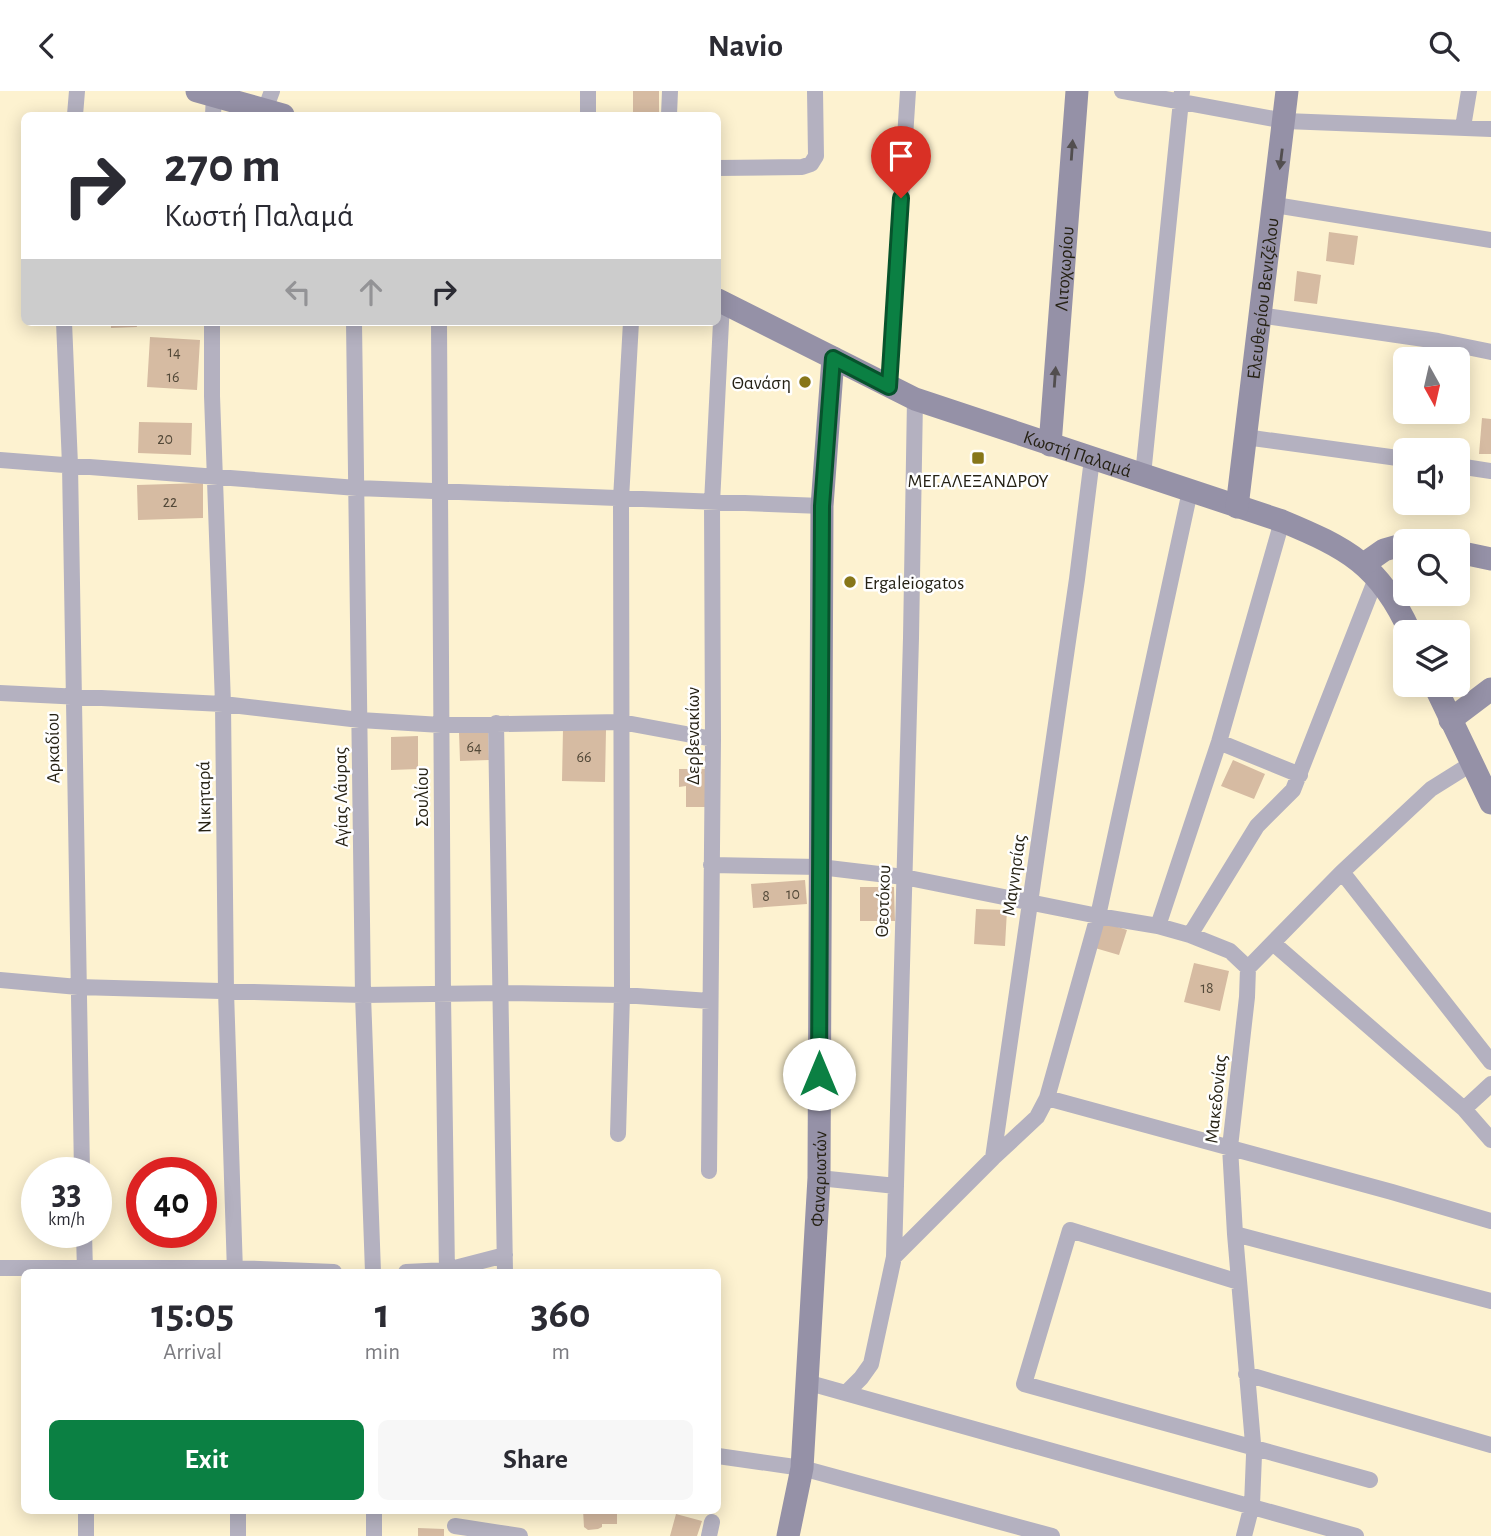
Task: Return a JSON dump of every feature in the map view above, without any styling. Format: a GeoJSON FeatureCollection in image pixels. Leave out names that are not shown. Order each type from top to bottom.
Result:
{"type":"FeatureCollection","features":[{"type":"Feature","properties":{"kind":"street"},"geometry":{"type":"LineString","coordinates":[[75,112],[77,91]]}},
{"type":"Feature","properties":{"kind":"street"},"geometry":{"type":"LineString","coordinates":[[588,91],[588,112]]}},
{"type":"Feature","properties":{"kind":"street"},"geometry":{"type":"LineString","coordinates":[[669,112],[670,91]]}},
{"type":"Feature","properties":{"kind":"street"},"geometry":{"type":"LineString","coordinates":[[721,168],[803,167],[811,164],[816,156],[815,91]]}},
{"type":"Feature","properties":{"kind":"street"},"geometry":{"type":"LineString","coordinates":[[889,387],[908,91]]}},
{"type":"Feature","properties":{"kind":"street","name":"Λιτοχωρίου"},"geometry":{"type":"LineString","coordinates":[[1050,445],[1077,91]]}},
{"type":"Feature","properties":{"kind":"street"},"geometry":{"type":"LineString","coordinates":[[1122,91],[1182,96],[1285,121],[1491,129]]}},
{"type":"Feature","properties":{"kind":"street","name":"Ελευθερίου Βενιζέλου"},"geometry":{"type":"LineString","coordinates":[[1237,507],[1287,91]]}},
{"type":"Feature","properties":{"kind":"street"},"geometry":{"type":"LineString","coordinates":[[1463,127],[1469,91]]}},
{"type":"Feature","properties":{"kind":"street"},"geometry":{"type":"LineString","coordinates":[[1143,475],[1182,96]]}},
{"type":"Feature","properties":{"kind":"street"},"geometry":{"type":"LineString","coordinates":[[208,101],[273,106]]}},
{"type":"Feature","properties":{"kind":"street"},"geometry":{"type":"LineString","coordinates":[[1275,205],[1491,240]]}},
{"type":"Feature","properties":{"kind":"street","name":"Κωστή Παλαμά"},"geometry":{"type":"LineString","coordinates":[[721,302],[915,399],[1282,520],[1315,534],[1371,570],[1398,604],[1405,620]]}},
{"type":"Feature","properties":{"kind":"street"},"geometry":{"type":"LineString","coordinates":[[1259,315],[1438,341],[1491,352]]}},
{"type":"Feature","properties":{"kind":"street","name":"Αρκαδίου"},"geometry":{"type":"LineString","coordinates":[[64,326],[70,465],[82,1157]]}},
{"type":"Feature","properties":{"kind":"street","name":"Νικηταρά"},"geometry":{"type":"LineString","coordinates":[[212,326],[223,704],[226,991],[235,1269]]}},
{"type":"Feature","properties":{"kind":"street","name":"Αγίας Λάυρας"},"geometry":{"type":"LineString","coordinates":[[354,326],[363,995],[373,1269]]}},
{"type":"Feature","properties":{"kind":"street","name":"Σουλίου"},"geometry":{"type":"LineString","coordinates":[[439,326],[447,1269]]}},
{"type":"Feature","properties":{"kind":"street"},"geometry":{"type":"LineString","coordinates":[[618,1134],[622,995],[621,499],[631,326]]}},
{"type":"Feature","properties":{"kind":"street","name":"Δερβενακίων"},"geometry":{"type":"LineString","coordinates":[[709,1171],[712,503],[719,326]]}},
{"type":"Feature","properties":{"kind":"street","name":"Φαναριωτών"},"geometry":{"type":"LineString","coordinates":[[788,1536],[802,1468],[819,1178],[822,506],[833,358]]}},
{"type":"Feature","properties":{"kind":"street","name":"Θεοτόκου"},"geometry":{"type":"LineString","coordinates":[[847,1392],[871,1364],[894,1257],[915,399]]}},
{"type":"Feature","properties":{"kind":"street"},"geometry":{"type":"LineString","coordinates":[[1245,437],[1393,457]]}},
{"type":"Feature","properties":{"kind":"street","name":"Μαγνησίας"},"geometry":{"type":"LineString","coordinates":[[993,1158],[1092,459]]}},
{"type":"Feature","properties":{"kind":"street"},"geometry":{"type":"LineString","coordinates":[[0,460],[356,488],[822,506]]}},
{"type":"Feature","properties":{"kind":"street"},"geometry":{"type":"LineString","coordinates":[[1470,468],[1491,471]]}},
{"type":"Feature","properties":{"kind":"street"},"geometry":{"type":"LineString","coordinates":[[894,1257],[1037,1117],[1047,1098],[1098,916],[1190,491]]}},
{"type":"Feature","properties":{"kind":"street"},"geometry":{"type":"LineString","coordinates":[[1158,926],[1219,741],[1282,520]]}},
{"type":"Feature","properties":{"kind":"street"},"geometry":{"type":"LineString","coordinates":[[1190,935],[1257,826],[1293,790],[1371,570],[1384,550],[1393,546]]}},
{"type":"Feature","properties":{"kind":"street"},"geometry":{"type":"LineString","coordinates":[[1470,555],[1491,559]]}},
{"type":"Feature","properties":{"kind":"street"},"geometry":{"type":"LineString","coordinates":[[1450,720],[1491,689]]}},
{"type":"Feature","properties":{"kind":"street"},"geometry":{"type":"LineString","coordinates":[[0,693],[223,704],[360,720],[441,725],[621,722],[713,739]]}},
{"type":"Feature","properties":{"kind":"street"},"geometry":{"type":"LineString","coordinates":[[1440,697],[1491,803]]}},
{"type":"Feature","properties":{"kind":"street"},"geometry":{"type":"LineString","coordinates":[[496,723],[505,1269]]}},
{"type":"Feature","properties":{"kind":"street"},"geometry":{"type":"LineString","coordinates":[[1219,741],[1300,775]]}},
{"type":"Feature","properties":{"kind":"street"},"geometry":{"type":"LineString","coordinates":[[711,865],[820,866],[904,877],[1158,926],[1230,951],[1248,968],[1342,872],[1431,789],[1471,764]]}},
{"type":"Feature","properties":{"kind":"street"},"geometry":{"type":"LineString","coordinates":[[1342,872],[1491,1062]]}},
{"type":"Feature","properties":{"kind":"street"},"geometry":{"type":"LineString","coordinates":[[1273,943],[1464,1109],[1491,1140]]}},
{"type":"Feature","properties":{"kind":"street","name":"Μακεδονίας"},"geometry":{"type":"LineString","coordinates":[[1244,1536],[1252,1506],[1253,1447],[1230,1147],[1248,968]]}},
{"type":"Feature","properties":{"kind":"street"},"geometry":{"type":"LineString","coordinates":[[0,980],[78,986],[226,991],[363,995],[622,995],[710,1001]]}},
{"type":"Feature","properties":{"kind":"street"},"geometry":{"type":"LineString","coordinates":[[1464,1109],[1491,1084]]}},
{"type":"Feature","properties":{"kind":"street"},"geometry":{"type":"LineString","coordinates":[[1047,1098],[1491,1221]]}},
{"type":"Feature","properties":{"kind":"street"},"geometry":{"type":"LineString","coordinates":[[819,1178],[896,1186]]}},
{"type":"Feature","properties":{"kind":"street"},"geometry":{"type":"LineString","coordinates":[[1239,1282],[1070,1230],[1024,1384],[1370,1480]]}},
{"type":"Feature","properties":{"kind":"street"},"geometry":{"type":"LineString","coordinates":[[1235,1234],[1491,1301]]}},
{"type":"Feature","properties":{"kind":"street"},"geometry":{"type":"LineString","coordinates":[[84,1248],[85,1269]]}},
{"type":"Feature","properties":{"kind":"street"},"geometry":{"type":"LineString","coordinates":[[454,1269],[505,1255]]}},
{"type":"Feature","properties":{"kind":"street"},"geometry":{"type":"LineString","coordinates":[[0,1268],[28,1269]]}},
{"type":"Feature","properties":{"kind":"street"},"geometry":{"type":"LineString","coordinates":[[1246,1374],[1491,1445]]}},
{"type":"Feature","properties":{"kind":"street"},"geometry":{"type":"LineString","coordinates":[[806,1382],[1356,1536]]}},
{"type":"Feature","properties":{"kind":"street"},"geometry":{"type":"LineString","coordinates":[[721,1456],[802,1468],[1052,1536]]}},
{"type":"Feature","properties":{"kind":"street"},"geometry":{"type":"LineString","coordinates":[[86,1514],[86,1536]]}},
{"type":"Feature","properties":{"kind":"street"},"geometry":{"type":"LineString","coordinates":[[238,1514],[238,1536]]}},
{"type":"Feature","properties":{"kind":"street"},"geometry":{"type":"LineString","coordinates":[[374,1514],[374,1536]]}},
{"type":"Feature","properties":{"kind":"street"},"geometry":{"type":"LineString","coordinates":[[455,1524],[520,1536]]}},
{"type":"Feature","properties":{"kind":"building"},"geometry":{"type":"Polygon","coordinates":[[[633,91],[659,91],[659,112],[633,112],[633,91]]]}},
{"type":"Feature","properties":{"kind":"building"},"geometry":{"type":"Polygon","coordinates":[[[1329,232],[1358,236],[1354,265],[1326,261],[1329,232]]]}},
{"type":"Feature","properties":{"kind":"building"},"geometry":{"type":"Polygon","coordinates":[[[1297,271],[1321,275],[1317,304],[1294,301],[1297,271]]]}},
{"type":"Feature","properties":{"kind":"building"},"geometry":{"type":"Polygon","coordinates":[[[111,326],[137,327],[111,328],[111,326]]]}},
{"type":"Feature","properties":{"kind":"building"},"geometry":{"type":"Polygon","coordinates":[[[150,337],[200,340],[197,390],[147,387],[150,337]]]}},
{"type":"Feature","properties":{"kind":"building"},"geometry":{"type":"Polygon","coordinates":[[[1482,418],[1491,419],[1491,454],[1479,454],[1482,418]]]}},
{"type":"Feature","properties":{"kind":"building"},"geometry":{"type":"Polygon","coordinates":[[[139,422],[192,423],[191,455],[138,453],[139,422]]]}},
{"type":"Feature","properties":{"kind":"building"},"geometry":{"type":"Polygon","coordinates":[[[203,483],[203,518],[138,520],[137,485],[203,483]]]}},
{"type":"Feature","properties":{"kind":"building"},"geometry":{"type":"Polygon","coordinates":[[[563,729],[606,730],[605,782],[562,781],[563,729]]]}},
{"type":"Feature","properties":{"kind":"building"},"geometry":{"type":"Polygon","coordinates":[[[488,731],[489,760],[460,761],[459,732],[488,731]]]}},
{"type":"Feature","properties":{"kind":"building"},"geometry":{"type":"Polygon","coordinates":[[[418,736],[418,769],[391,770],[391,737],[418,736]]]}},
{"type":"Feature","properties":{"kind":"building"},"geometry":{"type":"Polygon","coordinates":[[[1233,760],[1265,774],[1254,799],[1221,786],[1233,760]]]}},
{"type":"Feature","properties":{"kind":"building"},"geometry":{"type":"Polygon","coordinates":[[[679,769],[705,769],[705,807],[686,807],[686,786],[679,787],[679,769]]]}},
{"type":"Feature","properties":{"kind":"building"},"geometry":{"type":"Polygon","coordinates":[[[805,880],[807,904],[753,908],[751,884],[805,880]]]}},
{"type":"Feature","properties":{"kind":"building"},"geometry":{"type":"Polygon","coordinates":[[[860,887],[894,887],[895,921],[860,921],[860,887]]]}},
{"type":"Feature","properties":{"kind":"building"},"geometry":{"type":"Polygon","coordinates":[[[976,909],[1007,910],[1005,946],[974,944],[976,909]]]}},
{"type":"Feature","properties":{"kind":"building"},"geometry":{"type":"Polygon","coordinates":[[[1103,922],[1127,930],[1119,955],[1095,948],[1103,922]]]}},
{"type":"Feature","properties":{"kind":"building"},"geometry":{"type":"Polygon","coordinates":[[[1194,963],[1229,971],[1220,1011],[1184,1002],[1194,963]]]}},
{"type":"Feature","properties":{"kind":"building"},"geometry":{"type":"Polygon","coordinates":[[[583,1514],[617,1514],[617,1524],[602,1524],[598,1529],[588,1530],[584,1527],[583,1514]]]}},
{"type":"Feature","properties":{"kind":"building"},"geometry":{"type":"Polygon","coordinates":[[[676,1514],[702,1521],[697,1536],[670,1536],[676,1514]]]}},
{"type":"Feature","properties":{"kind":"building"},"geometry":{"type":"Polygon","coordinates":[[[418,1528],[444,1529],[444,1536],[418,1536],[418,1528]]]}},
{"type":"Feature","properties":{"kind":"place","name":"Θανάση"},"geometry":{"type":"Point","coordinates":[805,382]}},
{"type":"Feature","properties":{"kind":"place","name":"ΜΕΓ.ΑΛΕΞΑΝΔΡΟΥ"},"geometry":{"type":"Point","coordinates":[978,458]}},
{"type":"Feature","properties":{"kind":"place","name":"Ergaleiogatos"},"geometry":{"type":"Point","coordinates":[850,582]}},
{"type":"Feature","properties":{"kind":"route"},"geometry":{"type":"LineString","coordinates":[[819,1074],[822,506],[833,358],[889,387],[901,198]]}}]}
